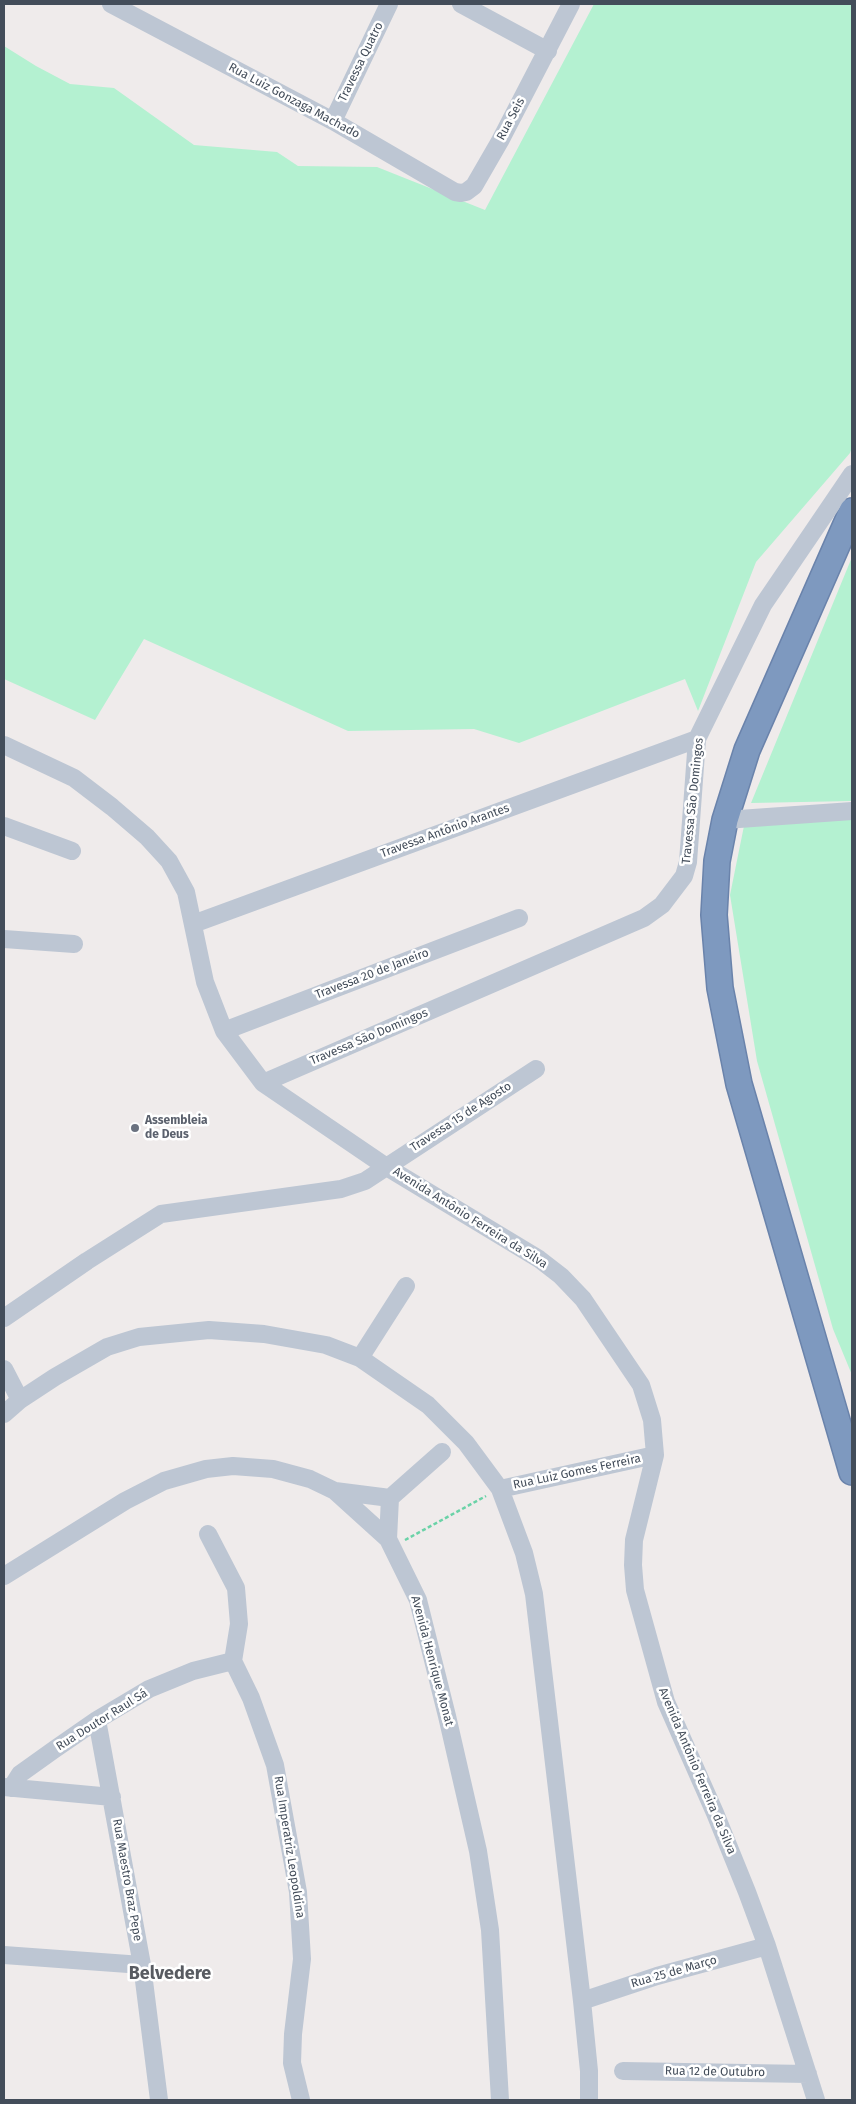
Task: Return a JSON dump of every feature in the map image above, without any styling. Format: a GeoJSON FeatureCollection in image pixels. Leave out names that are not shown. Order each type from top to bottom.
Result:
{"type":"FeatureCollection","features":[{"type":"Feature","properties":{"kind":"highway"},"geometry":{"type":"LineString","coordinates":[[852,511],[747,750],[725,820],[718,861],[714,915],[720,988],[739,1084],[852,1472]]}},
{"type":"Feature","properties":{"kind":"street","name":"Rua Luiz Gonzaga Machado"},"geometry":{"type":"LineString","coordinates":[[111,4],[332,121],[455,192],[466,192],[474,186]]}},
{"type":"Feature","properties":{"kind":"street","name":"Travessa Quatro"},"geometry":{"type":"LineString","coordinates":[[332,121],[389,4]]}},
{"type":"Feature","properties":{"kind":"street"},"geometry":{"type":"LineString","coordinates":[[461,4],[548,51]]}},
{"type":"Feature","properties":{"kind":"street","name":"Rua Seis"},"geometry":{"type":"LineString","coordinates":[[474,186],[548,51],[571,4]]}},
{"type":"Feature","properties":{"kind":"street","name":"Travessa São Domingos"},"geometry":{"type":"LineString","coordinates":[[263,1083],[644,918],[662,905],[684,876],[688,862],[697,739],[763,605],[852,474]]}},
{"type":"Feature","properties":{"kind":"street","name":"Travessa Antônio Arantes"},"geometry":{"type":"LineString","coordinates":[[193,924],[697,739]]}},
{"type":"Feature","properties":{"kind":"street","name":"Avenida Antônio Ferreira da Silva"},"geometry":{"type":"LineString","coordinates":[[4,745],[74,778],[147,837],[169,861],[186,892],[206,982],[224,1032],[263,1083],[386,1166],[539,1259],[561,1276],[583,1299],[641,1385],[652,1420],[655,1455],[634,1540],[635,1590],[666,1702],[715,1814],[767,1946],[816,2100]]}},
{"type":"Feature","properties":{"kind":"street"},"geometry":{"type":"LineString","coordinates":[[725,820],[852,811]]}},
{"type":"Feature","properties":{"kind":"street"},"geometry":{"type":"LineString","coordinates":[[4,826],[72,851]]}},
{"type":"Feature","properties":{"kind":"street","name":"Travessa 20 de Janeiro"},"geometry":{"type":"LineString","coordinates":[[224,1032],[519,918]]}},
{"type":"Feature","properties":{"kind":"street"},"geometry":{"type":"LineString","coordinates":[[4,939],[74,944]]}},
{"type":"Feature","properties":{"kind":"street","name":"Travessa 15 de Agosto"},"geometry":{"type":"LineString","coordinates":[[4,1318],[87,1261],[161,1214],[341,1188],[365,1181],[536,1069]]}},
{"type":"Feature","properties":{"kind":"street"},"geometry":{"type":"LineString","coordinates":[[360,1358],[406,1286]]}},
{"type":"Feature","properties":{"kind":"street"},"geometry":{"type":"LineString","coordinates":[[4,1414],[20,1400],[55,1377],[107,1347],[139,1337],[209,1330],[264,1334],[326,1345],[360,1358],[428,1405],[466,1443],[500,1489],[524,1554],[534,1594],[582,2001],[589,2100]]}},
{"type":"Feature","properties":{"kind":"street"},"geometry":{"type":"LineString","coordinates":[[4,1369],[20,1400]]}},
{"type":"Feature","properties":{"kind":"street"},"geometry":{"type":"LineString","coordinates":[[335,1491],[390,1498],[442,1452]]}},
{"type":"Feature","properties":{"kind":"street","name":"Rua Luiz Gomes Ferreira"},"geometry":{"type":"LineString","coordinates":[[500,1489],[655,1455]]}},
{"type":"Feature","properties":{"kind":"street","name":"Avenida Henrique Monat"},"geometry":{"type":"LineString","coordinates":[[4,1576],[125,1501],[164,1481],[206,1469],[233,1466],[273,1469],[310,1479],[335,1491],[391,1543],[418,1600],[448,1716],[478,1852],[490,1930],[500,2100]]}},
{"type":"Feature","properties":{"kind":"street"},"geometry":{"type":"LineString","coordinates":[[390,1498],[391,1543]]}},
{"type":"Feature","properties":{"kind":"street"},"geometry":{"type":"LineString","coordinates":[[208,1534],[236,1588],[240,1624],[233,1661]]}},
{"type":"Feature","properties":{"kind":"street","name":"Rua Doutor Raul Sá"},"geometry":{"type":"LineString","coordinates":[[7,1788],[20,1774],[97,1720],[149,1689],[194,1671],[233,1661]]}},
{"type":"Feature","properties":{"kind":"street","name":"Rua Imperatriz Leopoldina"},"geometry":{"type":"LineString","coordinates":[[233,1661],[255,1707],[275,1765],[298,1892],[302,1959],[293,2034],[292,2063],[301,2100]]}},
{"type":"Feature","properties":{"kind":"street","name":"Rua Maestro Braz Pepe"},"geometry":{"type":"LineString","coordinates":[[97,1720],[142,1965],[159,2100]]}},
{"type":"Feature","properties":{"kind":"street"},"geometry":{"type":"LineString","coordinates":[[7,1788],[112,1796]]}},
{"type":"Feature","properties":{"kind":"street","name":"Rua 25 de Março"},"geometry":{"type":"LineString","coordinates":[[582,2001],[657,1976],[767,1946]]}},
{"type":"Feature","properties":{"kind":"street"},"geometry":{"type":"LineString","coordinates":[[4,1955],[142,1965]]}},
{"type":"Feature","properties":{"kind":"street","name":"Rua 12 de Outubro"},"geometry":{"type":"LineString","coordinates":[[623,2071],[808,2074]]}},
{"type":"Feature","properties":{"kind":"path"},"geometry":{"type":"LineString","coordinates":[[391,1543],[500,1489]]}},
{"type":"Feature","properties":{"kind":"green space"},"geometry":{"type":"Polygon","coordinates":[[[594,4],[852,4],[852,447],[850,453],[756,562],[698,711],[685,679],[519,743],[474,729],[348,731],[144,639],[95,720],[4,679],[4,46],[70,84],[114,88],[194,145],[277,152],[298,166],[377,167],[485,210],[594,4]]]}},
{"type":"Feature","properties":{"kind":"green space"},"geometry":{"type":"Polygon","coordinates":[[[852,557],[852,801],[751,803],[852,557]]]}},
{"type":"Feature","properties":{"kind":"green space"},"geometry":{"type":"Polygon","coordinates":[[[852,818],[852,1375],[833,1329],[757,1061],[730,895],[745,821],[852,818]]]}},
{"type":"Feature","properties":{"kind":"place","name":"Assembleia de Deus"},"geometry":{"type":"Point","coordinates":[135,1128]}},
{"type":"Feature","properties":{"kind":"district","name":"Belvedere"},"geometry":{"type":"Point","coordinates":[170,1974]}}]}
